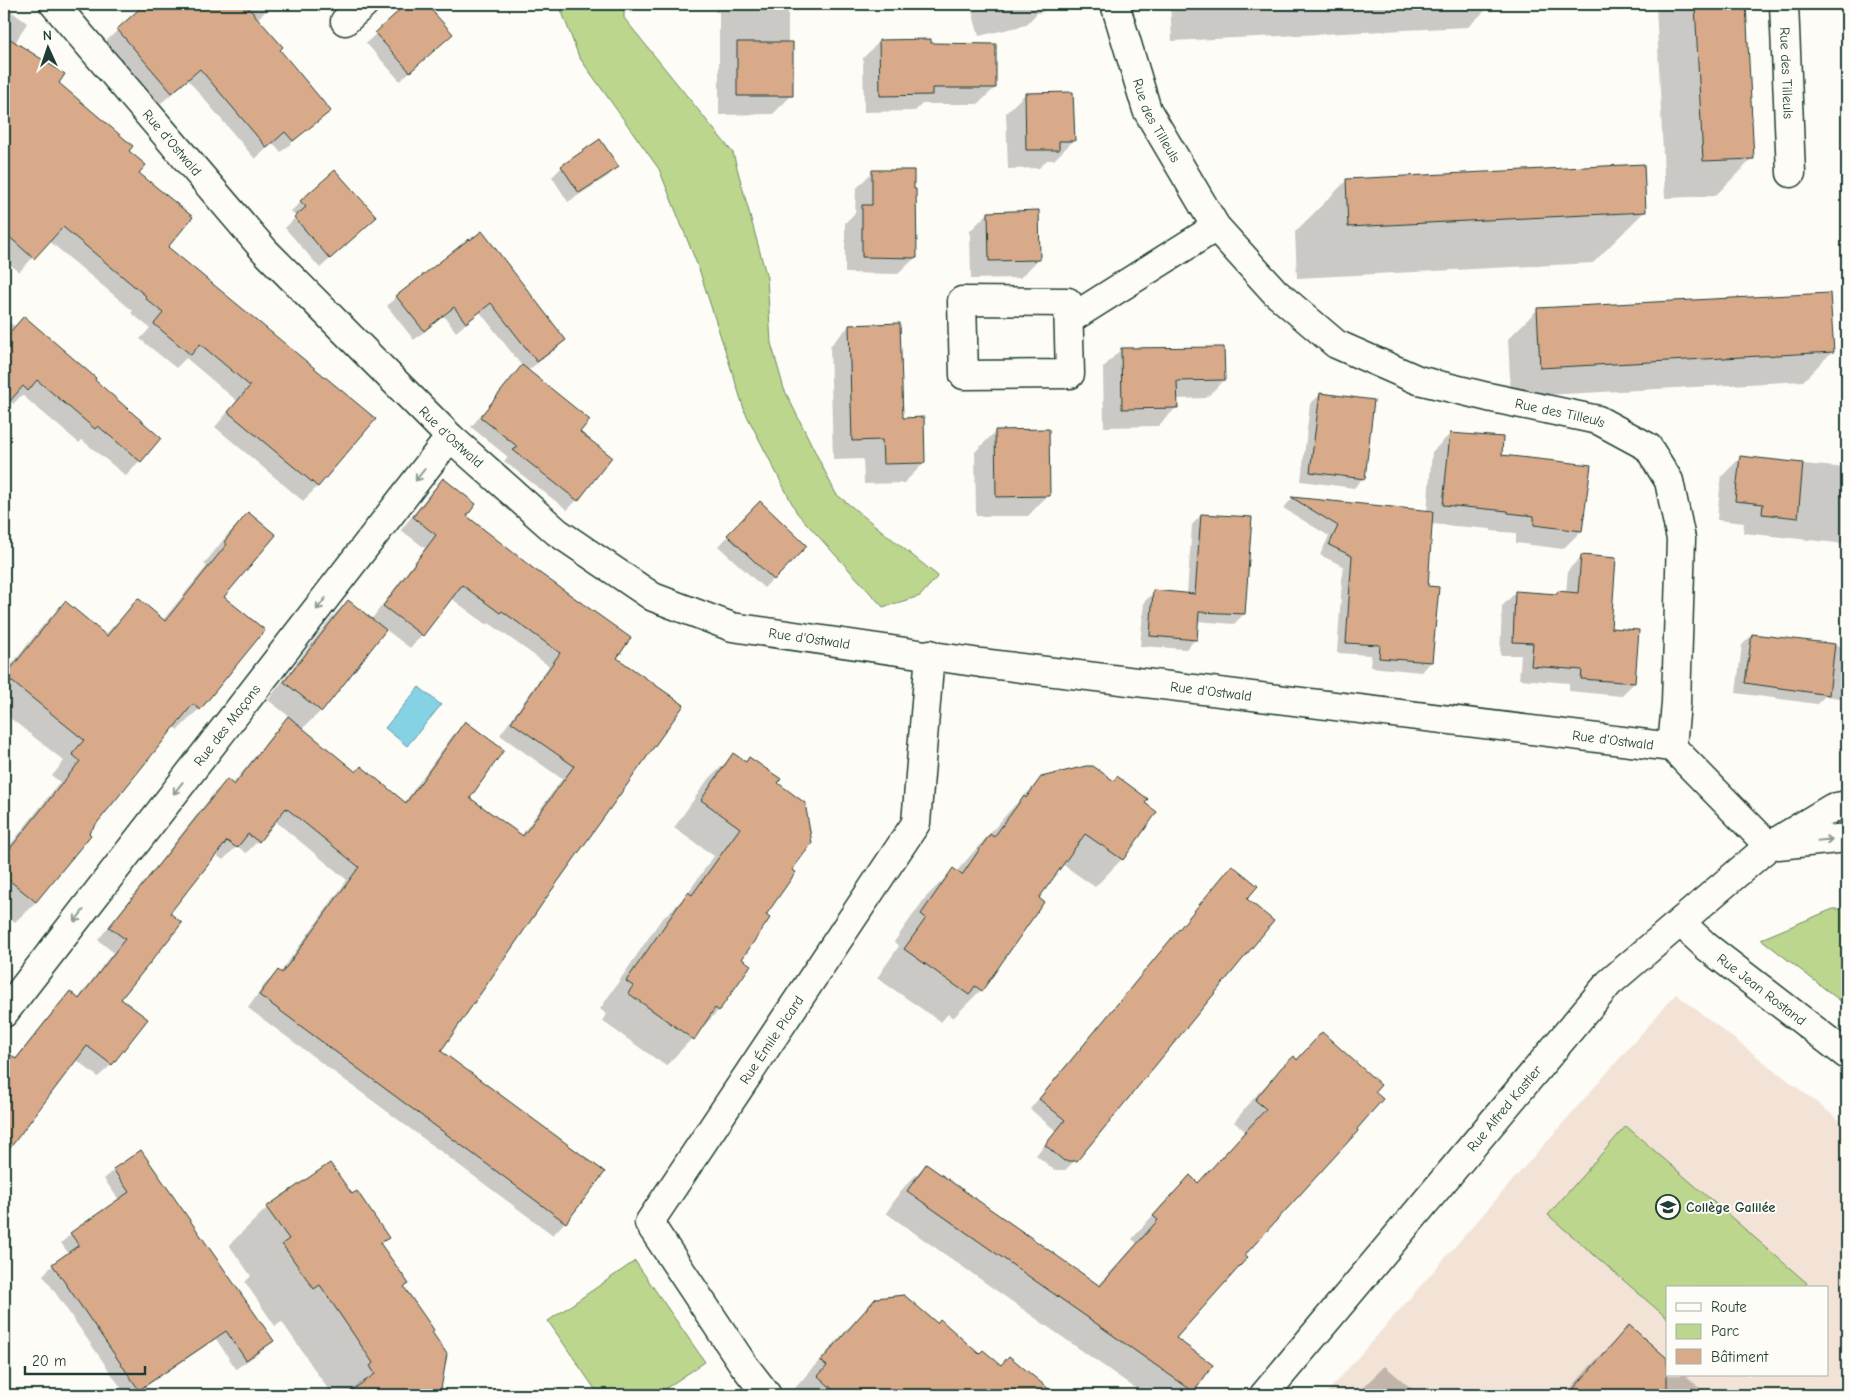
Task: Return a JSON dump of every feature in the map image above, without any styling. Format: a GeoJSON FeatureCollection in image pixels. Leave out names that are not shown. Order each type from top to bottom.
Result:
{"type":"FeatureCollection","features":[{"type":"Feature","properties":{"kind":"street","name":"Rue d'Ostwald"},"geometry":{"type":"LineString","coordinates":[[54,4],[265,252],[450,437],[557,532],[653,596],[732,627],[981,662],[1672,747],[1769,846]]}},
{"type":"Feature","properties":{"kind":"street","name":"Rue des Tilleuls"},"geometry":{"type":"LineString","coordinates":[[1115,4],[1147,110],[1216,227],[1275,292],[1336,344],[1418,380],[1598,420],[1648,447],[1669,481],[1681,539],[1676,702],[1672,747]]}},
{"type":"Feature","properties":{"kind":"street","name":"Rue des Tilleuls"},"geometry":{"type":"LineString","coordinates":[[1784,4],[1791,173]]}},
{"type":"Feature","properties":{"kind":"street"},"geometry":{"type":"LineString","coordinates":[[1070,319],[1216,227]]}},
{"type":"Feature","properties":{"kind":"street"},"geometry":{"type":"LineString","coordinates":[[962,302],[1068,302],[1070,319],[1070,374],[964,375],[962,302]]}},
{"type":"Feature","properties":{"kind":"street","name":"Rue des Maçons"},"geometry":{"type":"LineString","coordinates":[[4,1013],[450,437]]}},
{"type":"Feature","properties":{"kind":"street","name":"Rue Émile Picard"},"geometry":{"type":"LineString","coordinates":[[767,1395],[743,1364],[649,1223],[916,823],[930,654]]}},
{"type":"Feature","properties":{"kind":"street"},"geometry":{"type":"LineString","coordinates":[[1769,846],[1832,808],[1847,805]]}},
{"type":"Feature","properties":{"kind":"street"},"geometry":{"type":"LineString","coordinates":[[1769,846],[1847,838]]}},
{"type":"Feature","properties":{"kind":"street","name":"Rue Alfred Kastler"},"geometry":{"type":"LineString","coordinates":[[1264,1395],[1609,983],[1769,846]]}},
{"type":"Feature","properties":{"kind":"street","name":"Rue Jean Rostand"},"geometry":{"type":"LineString","coordinates":[[1680,922],[1707,947],[1847,1055]]}},
{"type":"Feature","properties":{"kind":"shaded area","name":"Collège Galilée"},"geometry":{"type":"Polygon","coordinates":[[[1676,994],[1847,1126],[1847,1395],[1325,1395],[1676,994]]]}},
{"type":"Feature","properties":{"kind":"green space"},"geometry":{"type":"Polygon","coordinates":[[[559,4],[624,4],[624,18],[733,153],[767,278],[771,343],[784,389],[836,494],[938,576],[920,596],[883,607],[797,513],[745,412],[699,269],[659,169],[579,57],[559,4]]]}},
{"type":"Feature","properties":{"kind":"green space"},"geometry":{"type":"Polygon","coordinates":[[[1833,909],[1847,909],[1847,1006],[1761,939],[1833,909]]]}},
{"type":"Feature","properties":{"kind":"green space"},"geometry":{"type":"Polygon","coordinates":[[[1626,1126],[1807,1283],[1805,1286],[1666,1286],[1666,1317],[1548,1215],[1626,1126]]]}},
{"type":"Feature","properties":{"kind":"green space"},"geometry":{"type":"Polygon","coordinates":[[[635,1261],[705,1362],[656,1395],[599,1395],[548,1321],[635,1261]]]}},
{"type":"Feature","properties":{"kind":"water"},"geometry":{"type":"Polygon","coordinates":[[[419,687],[441,705],[407,746],[385,728],[419,687]]]}},
{"type":"Feature","properties":{"kind":"building"},"geometry":{"type":"Polygon","coordinates":[[[145,4],[245,4],[283,47],[280,50],[331,111],[293,141],[285,132],[267,148],[200,69],[172,93],[117,29],[145,4]]]}},
{"type":"Feature","properties":{"kind":"building"},"geometry":{"type":"Polygon","coordinates":[[[406,4],[426,4],[453,34],[410,72],[375,33],[406,4]]]}},
{"type":"Feature","properties":{"kind":"building"},"geometry":{"type":"Polygon","coordinates":[[[1695,4],[1746,4],[1754,159],[1703,161],[1695,4]]]}},
{"type":"Feature","properties":{"kind":"building"},"geometry":{"type":"Polygon","coordinates":[[[4,35],[65,74],[59,83],[133,146],[129,151],[146,165],[139,173],[193,217],[168,247],[376,419],[318,487],[228,412],[250,386],[200,344],[191,355],[154,324],[163,313],[145,298],[146,296],[63,227],[34,259],[4,232],[4,35]]]}},
{"type":"Feature","properties":{"kind":"building"},"geometry":{"type":"Polygon","coordinates":[[[931,39],[931,43],[996,44],[996,88],[932,88],[932,95],[880,96],[879,40],[931,39]]]}},
{"type":"Feature","properties":{"kind":"building"},"geometry":{"type":"Polygon","coordinates":[[[737,42],[793,42],[793,96],[737,96],[737,42]]]}},
{"type":"Feature","properties":{"kind":"building"},"geometry":{"type":"Polygon","coordinates":[[[1073,92],[1075,141],[1059,141],[1059,150],[1026,150],[1025,93],[1073,92]]]}},
{"type":"Feature","properties":{"kind":"building"},"geometry":{"type":"Polygon","coordinates":[[[600,139],[619,167],[579,193],[561,166],[600,139]]]}},
{"type":"Feature","properties":{"kind":"building"},"geometry":{"type":"Polygon","coordinates":[[[1644,164],[1646,212],[1348,227],[1346,179],[1644,164]]]}},
{"type":"Feature","properties":{"kind":"building"},"geometry":{"type":"Polygon","coordinates":[[[335,170],[377,217],[330,259],[294,217],[306,207],[300,201],[335,170]]]}},
{"type":"Feature","properties":{"kind":"building"},"geometry":{"type":"Polygon","coordinates":[[[872,170],[914,170],[917,258],[862,257],[862,205],[872,205],[872,170]]]}},
{"type":"Feature","properties":{"kind":"building"},"geometry":{"type":"Polygon","coordinates":[[[1039,210],[1040,260],[989,261],[988,212],[1039,210]]]}},
{"type":"Feature","properties":{"kind":"building"},"geometry":{"type":"Polygon","coordinates":[[[482,231],[566,340],[537,362],[491,303],[466,323],[454,307],[424,331],[396,296],[482,231]]]}},
{"type":"Feature","properties":{"kind":"building"},"geometry":{"type":"Polygon","coordinates":[[[1830,293],[1834,352],[1540,368],[1537,308],[1830,293]]]}},
{"type":"Feature","properties":{"kind":"building"},"geometry":{"type":"Polygon","coordinates":[[[24,316],[96,378],[95,380],[161,438],[141,462],[98,426],[95,429],[37,380],[28,391],[23,386],[4,408],[4,339],[24,316]]]}},
{"type":"Feature","properties":{"kind":"building"},"geometry":{"type":"Polygon","coordinates":[[[900,323],[903,418],[924,417],[925,463],[883,464],[882,440],[852,441],[849,325],[900,323]]]}},
{"type":"Feature","properties":{"kind":"building"},"geometry":{"type":"Polygon","coordinates":[[[1224,347],[1225,380],[1177,381],[1178,408],[1122,409],[1121,348],[1224,347]]]}},
{"type":"Feature","properties":{"kind":"building"},"geometry":{"type":"Polygon","coordinates":[[[522,365],[590,420],[580,432],[612,457],[578,501],[513,450],[518,447],[480,417],[522,365]]]}},
{"type":"Feature","properties":{"kind":"building"},"geometry":{"type":"Polygon","coordinates":[[[1320,393],[1374,400],[1365,479],[1310,472],[1320,393]]]}},
{"type":"Feature","properties":{"kind":"building"},"geometry":{"type":"Polygon","coordinates":[[[1049,429],[1050,496],[996,497],[995,430],[1049,429]]]}},
{"type":"Feature","properties":{"kind":"building"},"geometry":{"type":"Polygon","coordinates":[[[1450,433],[1503,437],[1502,455],[1591,465],[1582,531],[1534,525],[1534,516],[1508,513],[1508,511],[1443,505],[1450,433]]]}},
{"type":"Feature","properties":{"kind":"building"},"geometry":{"type":"Polygon","coordinates":[[[1740,456],[1803,463],[1798,518],[1762,514],[1763,504],[1735,501],[1740,456]]]}},
{"type":"Feature","properties":{"kind":"building"},"geometry":{"type":"Polygon","coordinates":[[[443,478],[476,504],[467,516],[534,569],[631,638],[617,658],[684,705],[549,894],[441,1051],[605,1172],[566,1223],[259,995],[278,970],[282,973],[359,867],[286,808],[259,842],[248,834],[237,848],[227,841],[170,913],[182,923],[121,999],[148,1019],[112,1065],[87,1046],[4,1156],[4,1049],[16,1059],[70,991],[79,999],[125,939],[109,927],[227,779],[234,785],[288,716],[356,772],[361,766],[406,803],[465,721],[504,750],[470,798],[523,836],[574,766],[511,722],[560,653],[462,585],[423,636],[383,606],[436,535],[413,517],[443,478]]]}},
{"type":"Feature","properties":{"kind":"building"},"geometry":{"type":"Polygon","coordinates":[[[1291,497],[1433,511],[1428,586],[1439,587],[1432,662],[1379,658],[1380,645],[1346,643],[1352,556],[1329,545],[1338,526],[1291,497]]]}},
{"type":"Feature","properties":{"kind":"building"},"geometry":{"type":"Polygon","coordinates":[[[760,501],[807,546],[774,580],[727,535],[760,501]]]}},
{"type":"Feature","properties":{"kind":"building"},"geometry":{"type":"Polygon","coordinates":[[[248,512],[276,535],[224,597],[265,630],[200,710],[193,704],[36,902],[4,876],[4,856],[80,761],[72,754],[84,740],[5,676],[65,601],[107,636],[138,598],[165,621],[227,544],[224,542],[248,512]]]}},
{"type":"Feature","properties":{"kind":"building"},"geometry":{"type":"Polygon","coordinates":[[[1201,514],[1252,517],[1245,614],[1199,612],[1197,640],[1150,636],[1153,590],[1195,594],[1201,514]]]}},
{"type":"Feature","properties":{"kind":"building"},"geometry":{"type":"Polygon","coordinates":[[[1581,555],[1616,558],[1611,628],[1639,630],[1635,683],[1581,679],[1582,670],[1531,666],[1533,643],[1513,642],[1515,591],[1557,594],[1558,591],[1578,593],[1581,555]]]}},
{"type":"Feature","properties":{"kind":"building"},"geometry":{"type":"Polygon","coordinates":[[[348,600],[386,630],[322,712],[284,682],[348,600]]]}},
{"type":"Feature","properties":{"kind":"building"},"geometry":{"type":"Polygon","coordinates":[[[1752,634],[1835,644],[1829,695],[1745,683],[1752,634]]]}},
{"type":"Feature","properties":{"kind":"building"},"geometry":{"type":"Polygon","coordinates":[[[733,753],[746,762],[749,757],[781,779],[778,783],[805,803],[812,843],[792,870],[796,872],[766,915],[770,918],[742,959],[751,965],[719,1011],[715,1008],[694,1040],[628,993],[633,986],[626,981],[688,892],[692,895],[740,828],[701,800],[733,753]]]}},
{"type":"Feature","properties":{"kind":"building"},"geometry":{"type":"Polygon","coordinates":[[[1093,766],[1114,781],[1117,776],[1148,799],[1145,803],[1157,812],[1123,860],[1085,834],[1039,898],[1044,902],[982,991],[975,986],[969,995],[904,949],[926,918],[921,914],[953,868],[962,875],[990,834],[994,837],[1024,796],[1026,798],[1041,777],[1093,766]]]}},
{"type":"Feature","properties":{"kind":"building"},"geometry":{"type":"Polygon","coordinates":[[[1232,865],[1258,886],[1247,899],[1274,921],[1077,1161],[1064,1161],[1045,1145],[1065,1120],[1039,1099],[1232,865]]]}},
{"type":"Feature","properties":{"kind":"building"},"geometry":{"type":"Polygon","coordinates":[[[1322,1032],[1381,1085],[1375,1092],[1383,1099],[1357,1129],[1358,1131],[1245,1255],[1248,1257],[1176,1338],[1213,1365],[1194,1392],[907,1191],[926,1164],[1100,1286],[1158,1220],[1153,1216],[1190,1175],[1198,1183],[1266,1109],[1255,1100],[1281,1068],[1294,1056],[1297,1060],[1322,1032]]]}},
{"type":"Feature","properties":{"kind":"building"},"geometry":{"type":"Polygon","coordinates":[[[141,1150],[274,1341],[246,1360],[226,1331],[139,1390],[52,1264],[79,1245],[70,1233],[129,1192],[113,1169],[141,1150]]]}},
{"type":"Feature","properties":{"kind":"building"},"geometry":{"type":"Polygon","coordinates":[[[330,1163],[352,1194],[357,1191],[389,1238],[380,1243],[409,1284],[404,1287],[434,1330],[432,1332],[447,1354],[440,1395],[345,1395],[375,1374],[370,1366],[373,1363],[320,1285],[314,1289],[282,1244],[289,1239],[266,1207],[330,1163]]]}},
{"type":"Feature","properties":{"kind":"building"},"geometry":{"type":"Polygon","coordinates":[[[904,1295],[937,1323],[940,1319],[979,1354],[983,1350],[1001,1365],[1009,1356],[1056,1395],[839,1395],[818,1376],[827,1366],[821,1361],[876,1298],[904,1295]]]}},
{"type":"Feature","properties":{"kind":"building"},"geometry":{"type":"Polygon","coordinates":[[[1629,1325],[1666,1357],[1667,1395],[1568,1395],[1629,1325]]]}},
{"type":"Feature","properties":{"kind":"place","name":"Collège Galilée"},"geometry":{"type":"Point","coordinates":[1668,1207]}}]}
